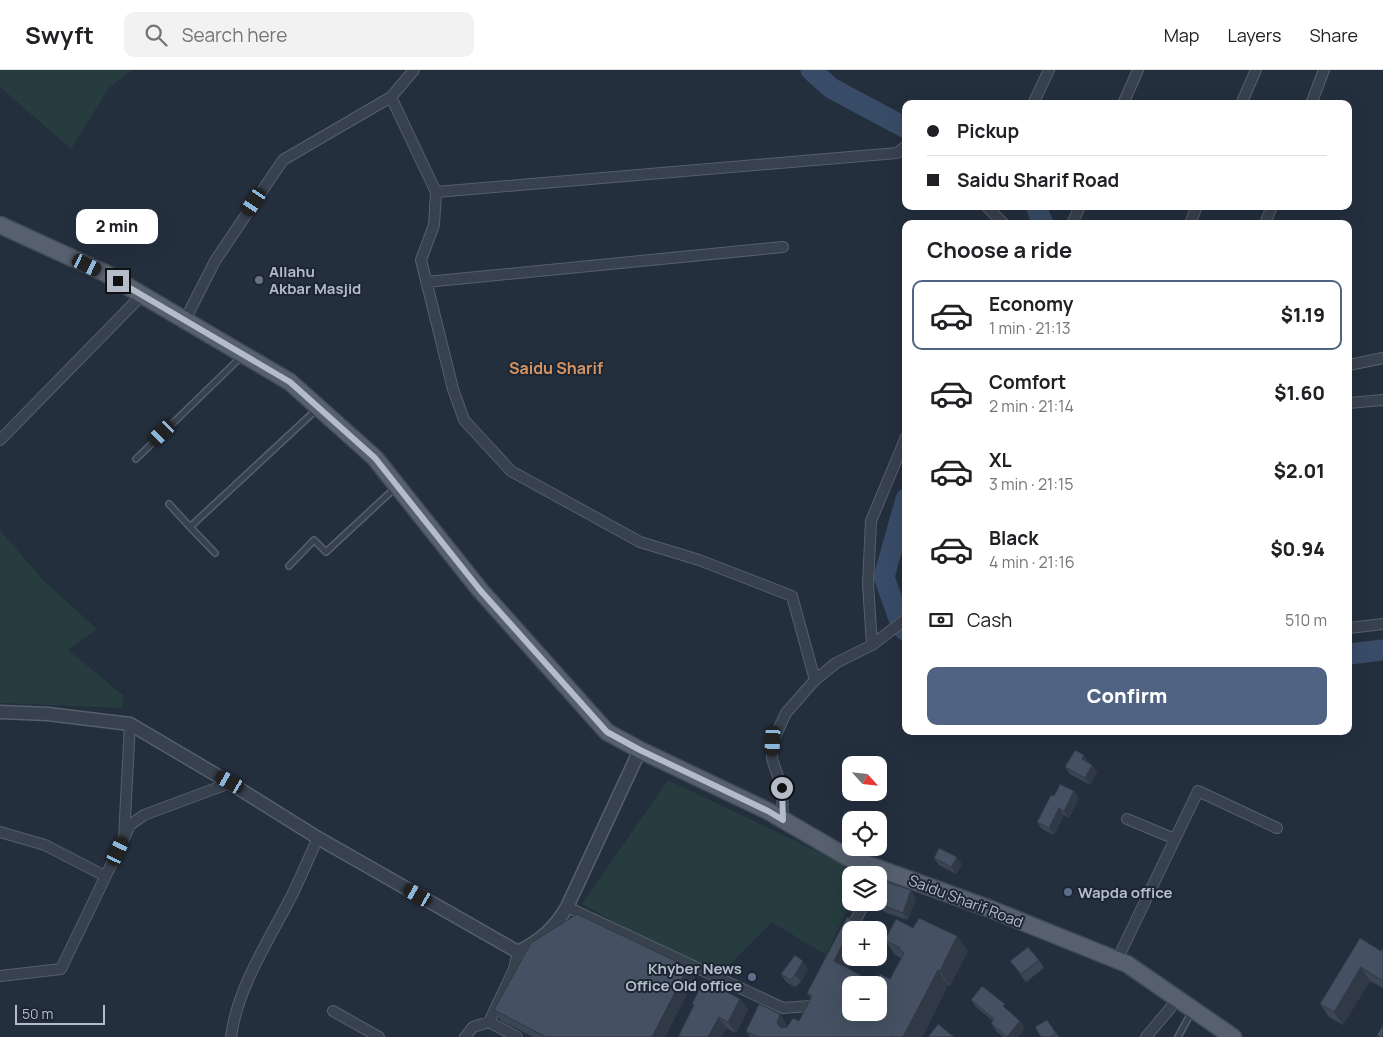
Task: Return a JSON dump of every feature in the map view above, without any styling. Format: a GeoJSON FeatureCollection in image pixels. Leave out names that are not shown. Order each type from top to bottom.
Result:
{"type":"FeatureCollection","features":[{"type":"Feature","properties":{"kind":"main road","name":"Saidu Sharif Road"},"geometry":{"type":"LineString","coordinates":[[0,225],[105,273],[290,382],[375,458],[480,590],[607,732],[640,750],[768,811],[865,866]]}},
{"type":"Feature","properties":{"kind":"main road","name":"Saidu Sharif Road"},"geometry":{"type":"LineString","coordinates":[[887,876],[988,908],[1127,964],[1233,1037]]}},
{"type":"Feature","properties":{"kind":"street"},"geometry":{"type":"LineString","coordinates":[[185,320],[215,261],[283,160],[391,98],[414,70]]}},
{"type":"Feature","properties":{"kind":"street"},"geometry":{"type":"LineString","coordinates":[[1035,100],[1049,70]]}},
{"type":"Feature","properties":{"kind":"street"},"geometry":{"type":"LineString","coordinates":[[1125,100],[1138,70]]}},
{"type":"Feature","properties":{"kind":"street"},"geometry":{"type":"LineString","coordinates":[[1244,100],[1256,70]]}},
{"type":"Feature","properties":{"kind":"street"},"geometry":{"type":"LineString","coordinates":[[1313,100],[1324,70]]}},
{"type":"Feature","properties":{"kind":"street"},"geometry":{"type":"LineString","coordinates":[[391,98],[436,192],[434,225],[421,260],[453,389],[464,420],[511,471],[640,542],[699,560],[792,596],[816,680]]}},
{"type":"Feature","properties":{"kind":"street"},"geometry":{"type":"LineString","coordinates":[[436,192],[897,153],[902,149]]}},
{"type":"Feature","properties":{"kind":"street"},"geometry":{"type":"LineString","coordinates":[[990,210],[1000,220]]}},
{"type":"Feature","properties":{"kind":"street"},"geometry":{"type":"LineString","coordinates":[[426,282],[783,247]]}},
{"type":"Feature","properties":{"kind":"street"},"geometry":{"type":"LineString","coordinates":[[0,440],[142,295]]}},
{"type":"Feature","properties":{"kind":"street"},"geometry":{"type":"LineString","coordinates":[[1352,364],[1383,358]]}},
{"type":"Feature","properties":{"kind":"street"},"geometry":{"type":"LineString","coordinates":[[1352,403],[1383,400]]}},
{"type":"Feature","properties":{"kind":"street"},"geometry":{"type":"LineString","coordinates":[[872,645],[868,584],[871,521],[902,447]]}},
{"type":"Feature","properties":{"kind":"street"},"geometry":{"type":"LineString","coordinates":[[783,820],[782,788],[772,759],[773,741],[786,713],[816,680],[836,663],[872,645],[902,622]]}},
{"type":"Feature","properties":{"kind":"street"},"geometry":{"type":"LineString","coordinates":[[1352,628],[1383,624]]}},
{"type":"Feature","properties":{"kind":"street"},"geometry":{"type":"LineString","coordinates":[[0,712],[48,714],[130,724],[230,782],[318,838],[518,952]]}},
{"type":"Feature","properties":{"kind":"street"},"geometry":{"type":"LineString","coordinates":[[124,838],[130,724]]}},
{"type":"Feature","properties":{"kind":"street"},"geometry":{"type":"LineString","coordinates":[[489,1022],[514,969],[518,952],[534,943],[559,922],[640,750]]}},
{"type":"Feature","properties":{"kind":"street"},"geometry":{"type":"LineString","coordinates":[[0,976],[61,969],[130,825],[144,815],[230,782]]}},
{"type":"Feature","properties":{"kind":"street"},"geometry":{"type":"LineString","coordinates":[[1117,960],[1198,791],[1277,828]]}},
{"type":"Feature","properties":{"kind":"street"},"geometry":{"type":"LineString","coordinates":[[1127,819],[1175,839]]}},
{"type":"Feature","properties":{"kind":"street"},"geometry":{"type":"LineString","coordinates":[[0,832],[45,845],[105,876]]}},
{"type":"Feature","properties":{"kind":"street"},"geometry":{"type":"LineString","coordinates":[[231,1037],[234,1017],[263,947],[291,897],[318,838]]}},
{"type":"Feature","properties":{"kind":"street"},"geometry":{"type":"LineString","coordinates":[[567,907],[783,1008],[810,1006]]}},
{"type":"Feature","properties":{"kind":"street"},"geometry":{"type":"LineString","coordinates":[[1146,1037],[1178,1000]]}},
{"type":"Feature","properties":{"kind":"street"},"geometry":{"type":"LineString","coordinates":[[333,1011],[379,1037]]}},
{"type":"Feature","properties":{"kind":"street"},"geometry":{"type":"LineString","coordinates":[[465,1037],[473,1027],[489,1022],[517,1037]]}},
{"type":"Feature","properties":{"kind":"lane"},"geometry":{"type":"LineString","coordinates":[[136,459],[243,354]]}},
{"type":"Feature","properties":{"kind":"lane"},"geometry":{"type":"LineString","coordinates":[[190,527],[319,408]]}},
{"type":"Feature","properties":{"kind":"lane"},"geometry":{"type":"LineString","coordinates":[[289,566],[314,540],[326,552],[397,486]]}},
{"type":"Feature","properties":{"kind":"lane"},"geometry":{"type":"LineString","coordinates":[[169,504],[216,553]]}},
{"type":"Feature","properties":{"kind":"lane"},"geometry":{"type":"LineString","coordinates":[[1178,1037],[1193,1010]]}},
{"type":"Feature","properties":{"kind":"green space"},"geometry":{"type":"Polygon","coordinates":[[[0,70],[132,70],[109,88],[71,149],[0,87],[0,70]]]}},
{"type":"Feature","properties":{"kind":"green space"},"geometry":{"type":"Polygon","coordinates":[[[0,530],[43,580],[97,629],[68,650],[124,696],[122,708],[0,703],[0,530]]]}},
{"type":"Feature","properties":{"kind":"green space"},"geometry":{"type":"Polygon","coordinates":[[[668,780],[847,866],[842,866],[842,911],[846,911],[826,955],[772,922],[716,978],[582,904],[668,780]]]}},
{"type":"Feature","properties":{"kind":"building"},"geometry":{"type":"Polygon","coordinates":[[[1075,750],[1084,755],[1082,759],[1092,765],[1085,778],[1065,767],[1075,750]]]}},
{"type":"Feature","properties":{"kind":"building"},"geometry":{"type":"Polygon","coordinates":[[[1060,784],[1074,791],[1064,811],[1059,808],[1049,828],[1037,822],[1051,795],[1054,796],[1060,784]]]}},
{"type":"Feature","properties":{"kind":"building"},"geometry":{"type":"Polygon","coordinates":[[[939,848],[957,857],[951,867],[934,858],[939,848]]]}},
{"type":"Feature","properties":{"kind":"building"},"geometry":{"type":"Polygon","coordinates":[[[887,882],[911,890],[903,913],[887,907],[887,882]]]}},
{"type":"Feature","properties":{"kind":"building"},"geometry":{"type":"Polygon","coordinates":[[[577,914],[688,967],[652,1037],[546,1037],[494,1010],[531,943],[577,914]]]}},
{"type":"Feature","properties":{"kind":"building"},"geometry":{"type":"Polygon","coordinates":[[[847,917],[854,921],[845,921],[847,917]]]}},
{"type":"Feature","properties":{"kind":"building"},"geometry":{"type":"Polygon","coordinates":[[[919,918],[957,936],[940,971],[938,970],[903,1037],[758,1037],[746,1031],[759,1004],[780,1014],[777,1023],[781,1028],[787,1027],[793,1018],[799,1021],[812,996],[807,993],[842,926],[842,945],[834,961],[862,976],[842,976],[842,1021],[887,1021],[887,978],[890,979],[904,953],[899,950],[900,948],[887,941],[887,936],[896,919],[913,928],[919,918]]]}},
{"type":"Feature","properties":{"kind":"building"},"geometry":{"type":"Polygon","coordinates":[[[1360,938],[1381,951],[1383,948],[1383,981],[1361,967],[1334,1012],[1320,1004],[1360,938]]]}},
{"type":"Feature","properties":{"kind":"building"},"geometry":{"type":"Polygon","coordinates":[[[1028,947],[1039,960],[1021,974],[1010,961],[1028,947]]]}},
{"type":"Feature","properties":{"kind":"building"},"geometry":{"type":"Polygon","coordinates":[[[795,955],[803,961],[790,980],[781,974],[795,955]]]}},
{"type":"Feature","properties":{"kind":"building"},"geometry":{"type":"Polygon","coordinates":[[[704,980],[740,999],[728,1022],[719,1017],[708,1037],[678,1037],[694,1005],[692,1004],[704,980]]]}},
{"type":"Feature","properties":{"kind":"building"},"geometry":{"type":"Polygon","coordinates":[[[982,986],[1005,1004],[1003,1006],[1020,1021],[1007,1037],[991,1023],[994,1019],[971,1000],[982,986]]]}},
{"type":"Feature","properties":{"kind":"building"},"geometry":{"type":"Polygon","coordinates":[[[1047,1020],[1056,1033],[1050,1037],[1041,1037],[1035,1027],[1047,1020]]]}},
{"type":"Feature","properties":{"kind":"building"},"geometry":{"type":"Polygon","coordinates":[[[938,1024],[954,1037],[928,1037],[938,1024]]]}},
{"type":"Feature","properties":{"kind":"building"},"geometry":{"type":"Polygon","coordinates":[[[1383,1025],[1383,1037],[1380,1037],[1377,1035],[1383,1025]]]}},
{"type":"Feature","properties":{"kind":"waterway"},"geometry":{"type":"LineString","coordinates":[[811,70],[831,88],[902,126]]}},
{"type":"Feature","properties":{"kind":"waterway"},"geometry":{"type":"LineString","coordinates":[[1038,210],[1041,220]]}},
{"type":"Feature","properties":{"kind":"waterway"},"geometry":{"type":"LineString","coordinates":[[902,513],[884,577],[902,627]]}},
{"type":"Feature","properties":{"kind":"waterway"},"geometry":{"type":"LineString","coordinates":[[1352,654],[1383,650]]}},
{"type":"Feature","properties":{"kind":"place","name":"Allahu Akbar Masjid"},"geometry":{"type":"Point","coordinates":[259,280]}},
{"type":"Feature","properties":{"kind":"place","name":"Wapda office"},"geometry":{"type":"Point","coordinates":[1068,892]}},
{"type":"Feature","properties":{"kind":"place","name":"Khyber News Office Old office"},"geometry":{"type":"Point","coordinates":[752,977]}},
{"type":"Feature","properties":{"kind":"district","name":"Saidu Sharif"},"geometry":{"type":"Point","coordinates":[556,368]}},
{"type":"Feature","properties":{"kind":"route"},"geometry":{"type":"LineString","coordinates":[[118,281],[290,382],[375,458],[480,590],[607,732],[783,820],[782,788]]}}]}
